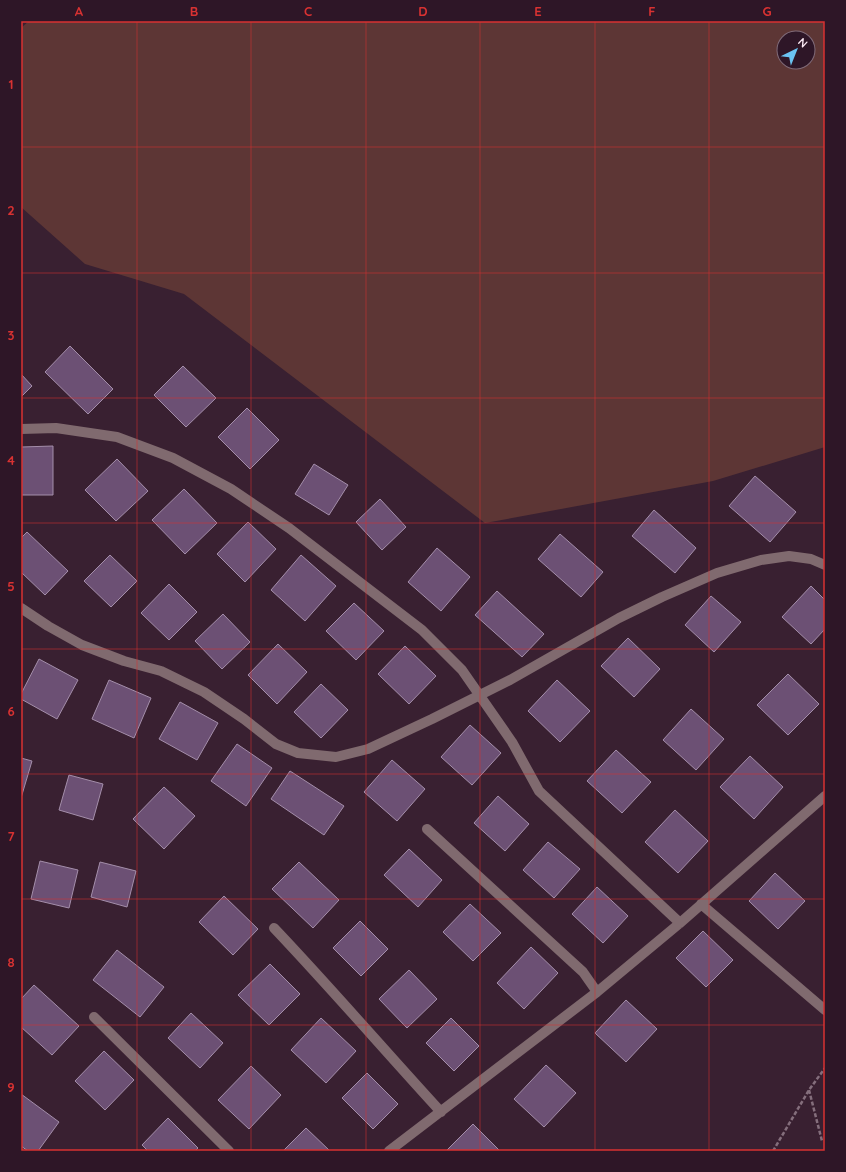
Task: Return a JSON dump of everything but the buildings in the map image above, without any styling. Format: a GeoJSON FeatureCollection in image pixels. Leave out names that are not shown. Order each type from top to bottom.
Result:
{"type":"FeatureCollection","features":[{"type":"Feature","properties":{"kind":"lane"},"geometry":{"type":"LineString","coordinates":[[21,429],[56,428],[117,437],[173,458],[231,489],[289,528],[422,630],[462,670],[512,742],[539,791],[680,923]]}},
{"type":"Feature","properties":{"kind":"lane"},"geometry":{"type":"LineString","coordinates":[[21,608],[48,626],[82,645],[124,661],[161,671],[204,692],[244,719],[276,744],[298,753],[336,756],[368,749],[510,680],[619,618],[717,573],[762,560],[789,556],[811,559],[825,565]]}},
{"type":"Feature","properties":{"kind":"lane"},"geometry":{"type":"LineString","coordinates":[[389,1151],[598,992],[680,923],[825,796]]}},
{"type":"Feature","properties":{"kind":"lane"},"geometry":{"type":"LineString","coordinates":[[427,829],[583,972],[598,992]]}},
{"type":"Feature","properties":{"kind":"lane"},"geometry":{"type":"LineString","coordinates":[[701,904],[825,1010]]}},
{"type":"Feature","properties":{"kind":"lane"},"geometry":{"type":"LineString","coordinates":[[274,928],[441,1112]]}},
{"type":"Feature","properties":{"kind":"lane"},"geometry":{"type":"LineString","coordinates":[[94,1017],[229,1151]]}},
{"type":"Feature","properties":{"kind":"path"},"geometry":{"type":"LineString","coordinates":[[774,1151],[809,1090],[825,1068]]}},
{"type":"Feature","properties":{"kind":"path"},"geometry":{"type":"LineString","coordinates":[[809,1090],[822,1140]]}},
{"type":"Feature","properties":{"kind":"shaded area"},"geometry":{"type":"Polygon","coordinates":[[[29,21],[825,21],[825,447],[713,481],[485,523],[184,294],[85,264],[21,207],[21,28],[29,21]]]}}]}
